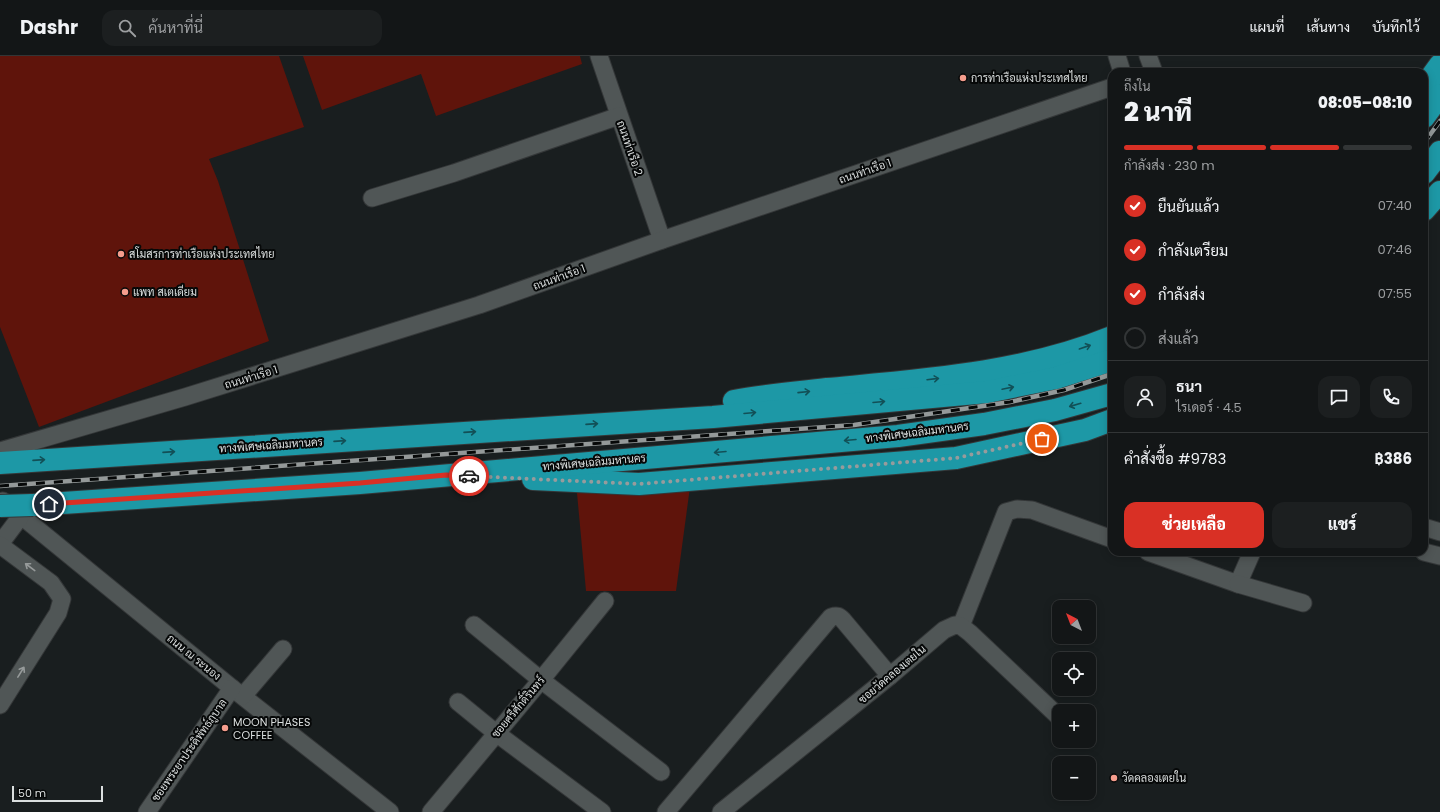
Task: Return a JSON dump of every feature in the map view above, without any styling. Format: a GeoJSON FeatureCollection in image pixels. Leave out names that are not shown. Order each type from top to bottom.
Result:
{"type":"FeatureCollection","features":[{"type":"Feature","properties":{"kind":"highway"},"geometry":{"type":"LineString","coordinates":[[1428,82],[1440,65]]}},
{"type":"Feature","properties":{"kind":"highway"},"geometry":{"type":"LineString","coordinates":[[1428,112],[1440,95]]}},
{"type":"Feature","properties":{"kind":"highway"},"geometry":{"type":"LineString","coordinates":[[1428,168],[1440,152]]}},
{"type":"Feature","properties":{"kind":"highway"},"geometry":{"type":"LineString","coordinates":[[1428,206],[1440,192]]}},
{"type":"Feature","properties":{"kind":"highway"},"geometry":{"type":"LineString","coordinates":[[627,422],[750,398],[930,380],[992,371],[1057,356],[1108,339]]}},
{"type":"Feature","properties":{"kind":"highway","name":"ทางพิเศษเฉลิมมหานคร"},"geometry":{"type":"LineString","coordinates":[[0,463],[713,416],[988,392],[1056,378],[1108,361]]}},
{"type":"Feature","properties":{"kind":"highway","name":"ทางพิเศษเฉลิมมหานคร"},"geometry":{"type":"LineString","coordinates":[[0,506],[344,484],[898,436],[984,424],[1055,410],[1108,395]]}},
{"type":"Feature","properties":{"kind":"highway"},"geometry":{"type":"LineString","coordinates":[[446,475],[639,484],[956,458],[1085,430],[1108,421]]}},
{"type":"Feature","properties":{"kind":"street","name":"ถนนท่าเรือ 2"},"geometry":{"type":"LineString","coordinates":[[599,56],[662,240]]}},
{"type":"Feature","properties":{"kind":"street"},"geometry":{"type":"LineString","coordinates":[[1117,56],[1121,68]]}},
{"type":"Feature","properties":{"kind":"street"},"geometry":{"type":"LineString","coordinates":[[1148,56],[1152,68]]}},
{"type":"Feature","properties":{"kind":"street","name":"ถนนท่าเรือ 1"},"geometry":{"type":"LineString","coordinates":[[0,451],[96,424],[293,364],[490,301],[662,240],[1108,88]]}},
{"type":"Feature","properties":{"kind":"street"},"geometry":{"type":"LineString","coordinates":[[372,198],[454,173],[619,116]]}},
{"type":"Feature","properties":{"kind":"street","name":"ถนน ณ ระนอง"},"geometry":{"type":"LineString","coordinates":[[0,498],[238,692],[390,812]]}},
{"type":"Feature","properties":{"kind":"street"},"geometry":{"type":"LineString","coordinates":[[1052,710],[961,626],[1006,512],[1017,509],[1032,510],[1108,538]]}},
{"type":"Feature","properties":{"kind":"street"},"geometry":{"type":"LineString","coordinates":[[0,705],[58,613],[62,599],[51,583],[0,545],[21,516]]}},
{"type":"Feature","properties":{"kind":"street"},"geometry":{"type":"LineString","coordinates":[[1428,528],[1440,532]]}},
{"type":"Feature","properties":{"kind":"street"},"geometry":{"type":"LineString","coordinates":[[1428,553],[1440,556]]}},
{"type":"Feature","properties":{"kind":"street"},"geometry":{"type":"LineString","coordinates":[[1159,556],[1238,584],[1302,603]]}},
{"type":"Feature","properties":{"kind":"street"},"geometry":{"type":"LineString","coordinates":[[1238,584],[1250,556]]}},
{"type":"Feature","properties":{"kind":"street","name":"ซอยศรีศักดิ์รินทร์"},"geometry":{"type":"LineString","coordinates":[[430,812],[605,601]]}},
{"type":"Feature","properties":{"kind":"street"},"geometry":{"type":"LineString","coordinates":[[666,812],[831,617],[835,615],[839,616],[890,676]]}},
{"type":"Feature","properties":{"kind":"street"},"geometry":{"type":"LineString","coordinates":[[474,625],[541,680],[661,772]]}},
{"type":"Feature","properties":{"kind":"street","name":"ซอยวัดคลองเตยใน"},"geometry":{"type":"LineString","coordinates":[[721,812],[890,676],[944,630],[955,625],[961,626]]}},
{"type":"Feature","properties":{"kind":"street","name":"ซอยพระยาประดิพัทธ์ภูบาล"},"geometry":{"type":"LineString","coordinates":[[146,812],[238,692],[282,648]]}},
{"type":"Feature","properties":{"kind":"street"},"geometry":{"type":"LineString","coordinates":[[458,702],[496,733],[602,812]]}},
{"type":"Feature","properties":{"kind":"shaded area","name":"สโมสรการท่าเรือแห่งประเทศไทย"},"geometry":{"type":"Polygon","coordinates":[[[0,56],[279,56],[304,127],[209,159],[218,181],[269,341],[39,427],[0,327],[0,56]]]}},
{"type":"Feature","properties":{"kind":"shaded area"},"geometry":{"type":"Polygon","coordinates":[[[303,56],[580,56],[582,64],[436,116],[421,74],[322,110],[303,56]]]}},
{"type":"Feature","properties":{"kind":"shaded area"},"geometry":{"type":"Polygon","coordinates":[[[690,487],[676,591],[586,591],[577,493],[690,487]]]}},
{"type":"Feature","properties":{"kind":"railway"},"geometry":{"type":"LineString","coordinates":[[1428,138],[1440,121]]}},
{"type":"Feature","properties":{"kind":"railway"},"geometry":{"type":"LineString","coordinates":[[0,486],[854,425],[1010,402],[1064,390],[1108,375]]}},
{"type":"Feature","properties":{"kind":"way so far"},"geometry":{"type":"LineString","coordinates":[[469,476],[639,484],[956,458],[1042,439]]}},
{"type":"Feature","properties":{"kind":"place","name":"การท่าเรือแห่งประเทศไทย"},"geometry":{"type":"Point","coordinates":[963,78]}},
{"type":"Feature","properties":{"kind":"place","name":"สโมสรการท่าเรือแห่งประเทศไทย"},"geometry":{"type":"Point","coordinates":[121,254]}},
{"type":"Feature","properties":{"kind":"place","name":"แพท สเตเดียม"},"geometry":{"type":"Point","coordinates":[125,292]}},
{"type":"Feature","properties":{"kind":"place","name":"MOON PHASES COFFEE"},"geometry":{"type":"Point","coordinates":[225,728]}},
{"type":"Feature","properties":{"kind":"place","name":"วัดคลองเตยใน"},"geometry":{"type":"Point","coordinates":[1114,778]}},
{"type":"Feature","properties":{"kind":"route"},"geometry":{"type":"LineString","coordinates":[[49,504],[360,483],[446,475],[469,476]]}}]}
